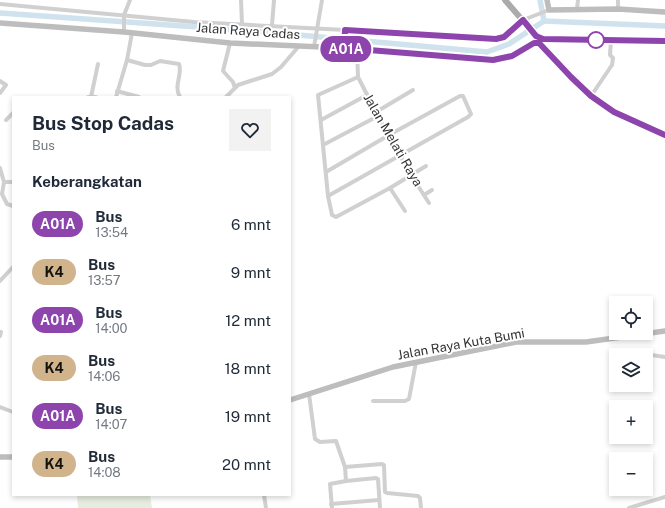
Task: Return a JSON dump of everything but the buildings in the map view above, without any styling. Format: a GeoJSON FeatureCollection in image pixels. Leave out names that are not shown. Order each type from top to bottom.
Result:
{"type":"FeatureCollection","features":[{"type":"Feature","properties":{"kind":"main road"},"geometry":{"type":"LineString","coordinates":[[505,0],[525,21],[536,36],[543,39],[665,41]]}},
{"type":"Feature","properties":{"kind":"main road"},"geometry":{"type":"LineString","coordinates":[[344,46],[345,32],[496,39],[504,37],[525,21]]}},
{"type":"Feature","properties":{"kind":"main road","name":"Jalan Raya Cadas"},"geometry":{"type":"LineString","coordinates":[[344,46],[357,50],[493,60],[512,56],[534,43],[539,43],[591,96]]}},
{"type":"Feature","properties":{"kind":"main road"},"geometry":{"type":"LineString","coordinates":[[591,96],[614,112],[665,134]]}},
{"type":"Feature","properties":{"kind":"street"},"geometry":{"type":"LineString","coordinates":[[124,31],[124,16],[130,0]]}},
{"type":"Feature","properties":{"kind":"street"},"geometry":{"type":"LineString","coordinates":[[241,0],[242,24]]}},
{"type":"Feature","properties":{"kind":"street"},"geometry":{"type":"LineString","coordinates":[[272,25],[274,0]]}},
{"type":"Feature","properties":{"kind":"street"},"geometry":{"type":"LineString","coordinates":[[315,44],[322,0]]}},
{"type":"Feature","properties":{"kind":"street"},"geometry":{"type":"LineString","coordinates":[[546,0],[546,11]]}},
{"type":"Feature","properties":{"kind":"street"},"geometry":{"type":"LineString","coordinates":[[577,9],[578,0]]}},
{"type":"Feature","properties":{"kind":"street"},"geometry":{"type":"LineString","coordinates":[[618,0],[618,9]]}},
{"type":"Feature","properties":{"kind":"street"},"geometry":{"type":"LineString","coordinates":[[0,4],[194,22],[272,25],[345,32]]}},
{"type":"Feature","properties":{"kind":"street"},"geometry":{"type":"LineString","coordinates":[[525,21],[546,11],[577,9],[618,9],[665,12]]}},
{"type":"Feature","properties":{"kind":"street","name":"Jalan Raya Cadas"},"geometry":{"type":"LineString","coordinates":[[0,23],[124,31],[230,43],[299,46],[315,44],[344,46]]}},
{"type":"Feature","properties":{"kind":"street"},"geometry":{"type":"LineString","coordinates":[[116,96],[132,32]]}},
{"type":"Feature","properties":{"kind":"street"},"geometry":{"type":"LineString","coordinates":[[591,96],[612,65],[613,58],[610,55],[611,40]]}},
{"type":"Feature","properties":{"kind":"street"},"geometry":{"type":"LineString","coordinates":[[230,43],[223,71],[233,82],[235,88]]}},
{"type":"Feature","properties":{"kind":"street"},"geometry":{"type":"LineString","coordinates":[[227,96],[238,86],[272,74],[281,67],[299,46]]}},
{"type":"Feature","properties":{"kind":"street"},"geometry":{"type":"LineString","coordinates":[[357,50],[358,77],[319,94],[328,196],[332,214],[335,218],[390,188],[426,166]]}},
{"type":"Feature","properties":{"kind":"street"},"geometry":{"type":"LineString","coordinates":[[126,60],[148,65],[160,61],[179,64],[178,94],[179,96]]}},
{"type":"Feature","properties":{"kind":"street"},"geometry":{"type":"LineString","coordinates":[[92,96],[98,64]]}},
{"type":"Feature","properties":{"kind":"street","name":"Jalan Melati Raya"},"geometry":{"type":"LineString","coordinates":[[358,77],[377,114],[430,203]]}},
{"type":"Feature","properties":{"kind":"street"},"geometry":{"type":"LineString","coordinates":[[0,81],[6,85],[0,93]]}},
{"type":"Feature","properties":{"kind":"street"},"geometry":{"type":"LineString","coordinates":[[323,145],[377,114],[413,90]]}},
{"type":"Feature","properties":{"kind":"street"},"geometry":{"type":"LineString","coordinates":[[117,91],[135,96]]}},
{"type":"Feature","properties":{"kind":"street"},"geometry":{"type":"LineString","coordinates":[[321,120],[367,95]]}},
{"type":"Feature","properties":{"kind":"street"},"geometry":{"type":"LineString","coordinates":[[326,172],[389,135],[462,96],[471,114],[328,196]]}},
{"type":"Feature","properties":{"kind":"street"},"geometry":{"type":"LineString","coordinates":[[6,120],[12,114]]}},
{"type":"Feature","properties":{"kind":"street"},"geometry":{"type":"LineString","coordinates":[[0,168],[4,182],[1,188],[2,194],[7,204],[12,206]]}},
{"type":"Feature","properties":{"kind":"street"},"geometry":{"type":"LineString","coordinates":[[4,182],[12,182]]}},
{"type":"Feature","properties":{"kind":"street"},"geometry":{"type":"LineString","coordinates":[[390,188],[405,211]]}},
{"type":"Feature","properties":{"kind":"street"},"geometry":{"type":"LineString","coordinates":[[424,194],[432,190]]}},
{"type":"Feature","properties":{"kind":"street"},"geometry":{"type":"LineString","coordinates":[[1,279],[12,268]]}},
{"type":"Feature","properties":{"kind":"street","name":"Jalan Raya Kuta Bumi"},"geometry":{"type":"LineString","coordinates":[[291,400],[393,367],[516,342],[586,342],[665,330]]}},
{"type":"Feature","properties":{"kind":"street"},"geometry":{"type":"LineString","coordinates":[[653,355],[665,357]]}},
{"type":"Feature","properties":{"kind":"street"},"geometry":{"type":"LineString","coordinates":[[373,401],[409,400],[416,362]]}},
{"type":"Feature","properties":{"kind":"street"},"geometry":{"type":"LineString","coordinates":[[309,394],[315,439],[320,442],[336,441],[345,467],[346,481]]}},
{"type":"Feature","properties":{"kind":"street"},"geometry":{"type":"LineString","coordinates":[[0,407],[12,412]]}},
{"type":"Feature","properties":{"kind":"street"},"geometry":{"type":"LineString","coordinates":[[0,458],[12,457]]}},
{"type":"Feature","properties":{"kind":"street"},"geometry":{"type":"LineString","coordinates":[[345,467],[384,465],[385,492],[418,496],[420,498],[421,508]]}},
{"type":"Feature","properties":{"kind":"street"},"geometry":{"type":"LineString","coordinates":[[379,500],[332,506],[330,485],[346,481],[377,478],[380,508]]}},
{"type":"Feature","properties":{"kind":"street"},"geometry":{"type":"LineString","coordinates":[[264,496],[266,508]]}},
{"type":"Feature","properties":{"kind":"street"},"geometry":{"type":"LineString","coordinates":[[629,508],[665,497]]}},
{"type":"Feature","properties":{"kind":"shaded area"},"geometry":{"type":"Polygon","coordinates":[[[77,496],[150,496],[152,508],[78,508],[77,496]]]}},
{"type":"Feature","properties":{"kind":"waterway"},"geometry":{"type":"LineString","coordinates":[[540,0],[544,21]]}},
{"type":"Feature","properties":{"kind":"waterway"},"geometry":{"type":"LineString","coordinates":[[0,13],[254,31],[487,52],[509,44],[544,21]]}},
{"type":"Feature","properties":{"kind":"waterway"},"geometry":{"type":"LineString","coordinates":[[544,21],[665,26]]}},
{"type":"Feature","properties":{"kind":"bus line","name":"A01A"},"geometry":{"type":"LineString","coordinates":[[665,41],[543,39],[536,36],[523,20],[504,37],[496,39],[345,30],[344,48],[493,60],[512,56],[534,43],[539,43],[591,96],[614,112],[665,135]]}}]}
